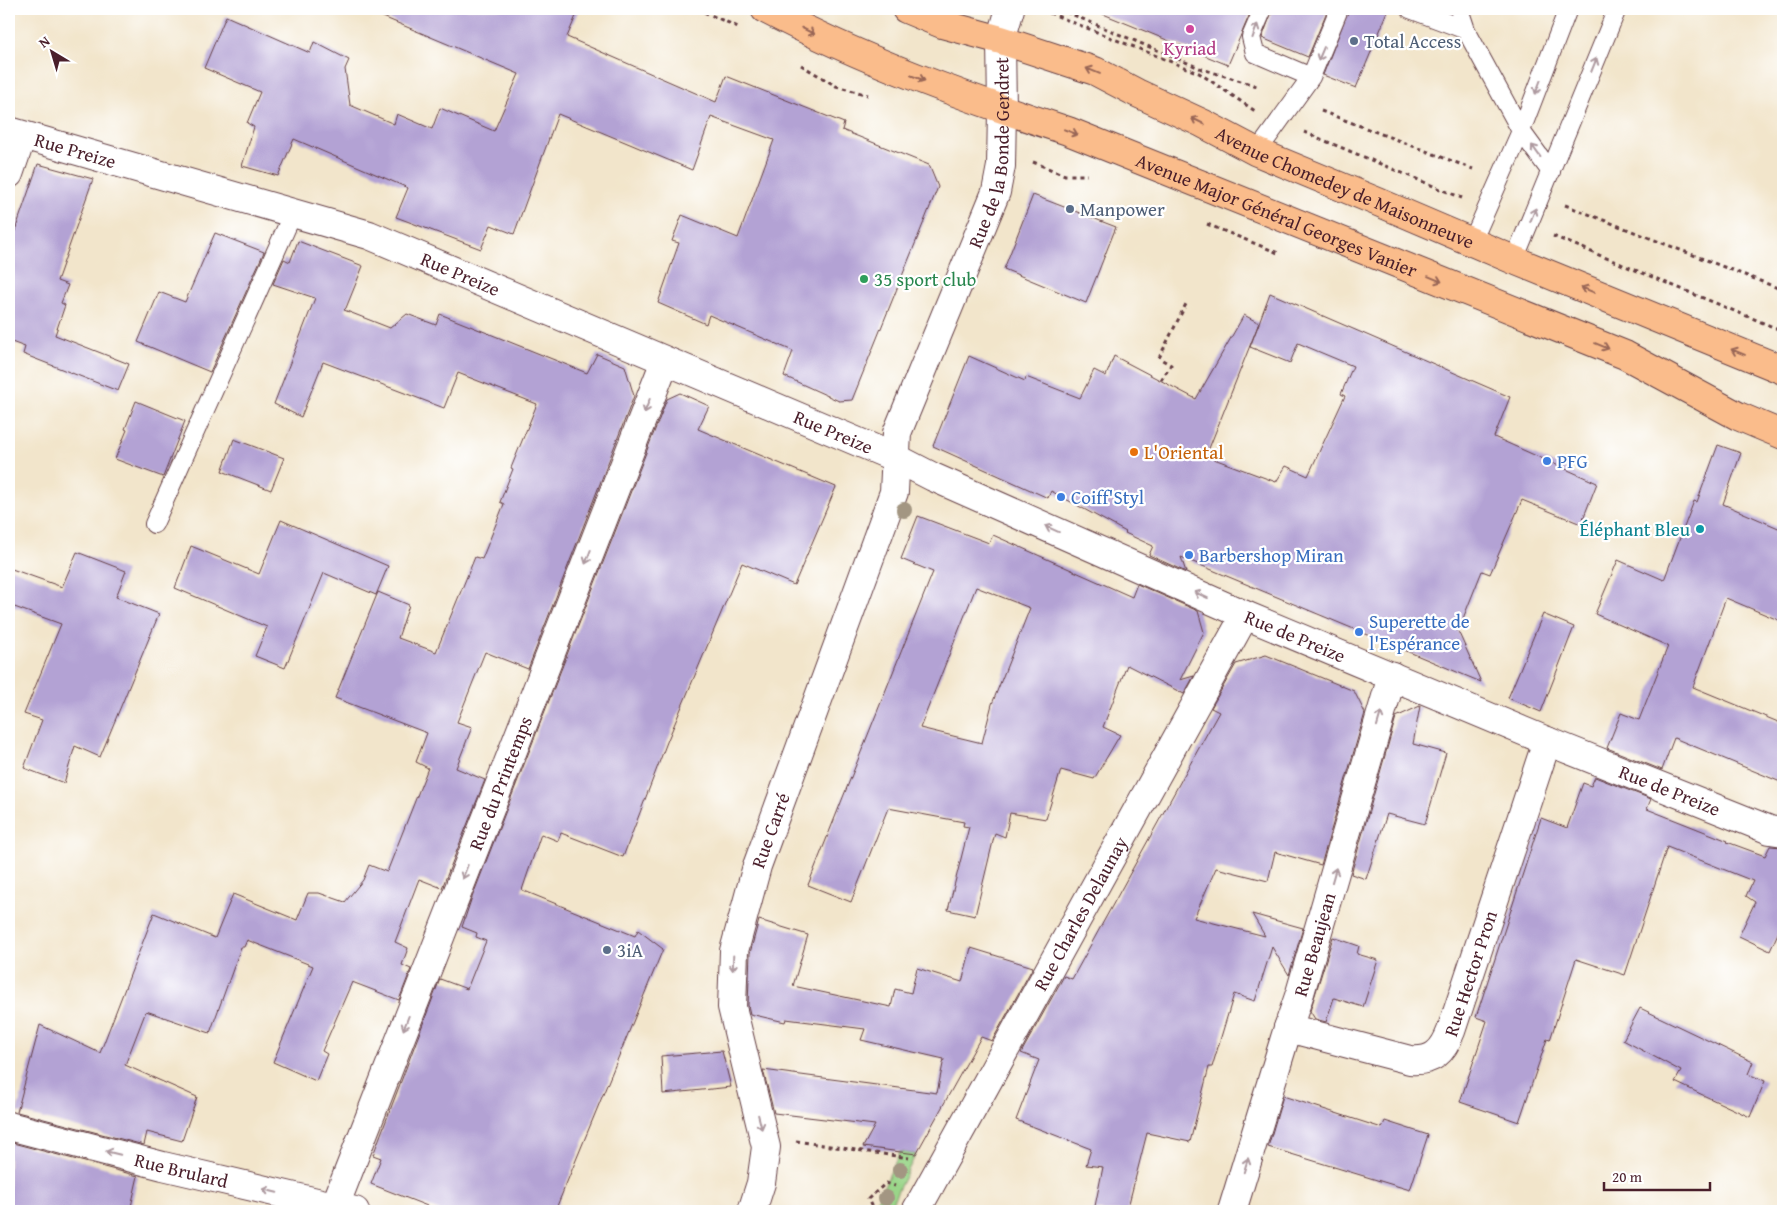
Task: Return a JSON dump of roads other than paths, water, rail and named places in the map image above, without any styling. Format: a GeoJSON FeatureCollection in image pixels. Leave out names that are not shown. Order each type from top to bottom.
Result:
{"type":"FeatureCollection","features":[{"type":"Feature","properties":{"kind":"main road","name":"Avenue Major Général Georges Vanier"},"geometry":{"type":"LineString","coordinates":[[765,9],[808,32],[873,60],[1002,110],[1068,131],[1625,355],[1738,416],[1783,435]]}},
{"type":"Feature","properties":{"kind":"main road","name":"Avenue Chomedey de Maisonneuve"},"geometry":{"type":"LineString","coordinates":[[906,9],[942,24],[1001,40],[1095,71],[1257,152],[1783,370]]}},
{"type":"Feature","properties":{"kind":"street","name":"Rue de la Bonde Gendret"},"geometry":{"type":"LineString","coordinates":[[896,458],[897,433],[996,192],[1001,166],[1001,40],[1010,9]]}},
{"type":"Feature","properties":{"kind":"street","name":"Rue Preize"},"geometry":{"type":"LineString","coordinates":[[15,133],[369,234],[896,458]]}},
{"type":"Feature","properties":{"kind":"street"},"geometry":{"type":"LineString","coordinates":[[9,174],[15,133]]}},
{"type":"Feature","properties":{"kind":"street","name":"Rue du Printemps"},"geometry":{"type":"LineString","coordinates":[[345,1209],[665,360]]}},
{"type":"Feature","properties":{"kind":"street","name":"Rue de Preize"},"geometry":{"type":"LineString","coordinates":[[896,458],[933,477],[1245,615],[1547,741],[1770,830],[1783,832]]}},
{"type":"Feature","properties":{"kind":"street","name":"Rue Carré"},"geometry":{"type":"LineString","coordinates":[[752,1211],[761,1183],[766,1147],[732,1007],[734,951],[742,915],[757,866],[894,492],[896,458]]}},
{"type":"Feature","properties":{"kind":"street","name":"Rue Charles Delaunay"},"geometry":{"type":"LineString","coordinates":[[916,1211],[1245,615]]}},
{"type":"Feature","properties":{"kind":"street","name":"Rue Beaujean"},"geometry":{"type":"LineString","coordinates":[[1232,1211],[1300,993],[1392,676]]}},
{"type":"Feature","properties":{"kind":"street","name":"Rue Hector Pron"},"geometry":{"type":"LineString","coordinates":[[1288,1028],[1421,1062],[1438,1054],[1446,1044],[1451,1031],[1547,741]]}},
{"type":"Feature","properties":{"kind":"street","name":"Rue Brulard"},"geometry":{"type":"LineString","coordinates":[[9,1126],[163,1166],[345,1209]]}},
{"type":"Feature","properties":{"kind":"lane"},"geometry":{"type":"LineString","coordinates":[[1263,9],[1251,37],[1255,53],[1311,77]]}},
{"type":"Feature","properties":{"kind":"lane"},"geometry":{"type":"LineString","coordinates":[[1257,152],[1311,77],[1339,9]]}},
{"type":"Feature","properties":{"kind":"lane"},"geometry":{"type":"LineString","coordinates":[[1410,9],[1466,30]]}},
{"type":"Feature","properties":{"kind":"lane"},"geometry":{"type":"LineString","coordinates":[[1459,9],[1466,30],[1521,131],[1551,172]]}},
{"type":"Feature","properties":{"kind":"lane"},"geometry":{"type":"LineString","coordinates":[[1472,242],[1521,131],[1568,9]]}},
{"type":"Feature","properties":{"kind":"lane"},"geometry":{"type":"LineString","coordinates":[[1514,260],[1617,9]]}},
{"type":"Feature","properties":{"kind":"lane"},"geometry":{"type":"LineString","coordinates":[[154,524],[293,213]]}},
{"type":"Feature","properties":{"kind":"place","name":"Kyriad"},"geometry":{"type":"Point","coordinates":[1190,29]}},
{"type":"Feature","properties":{"kind":"place","name":"Total Access"},"geometry":{"type":"Point","coordinates":[1354,41]}},
{"type":"Feature","properties":{"kind":"place","name":"Manpower"},"geometry":{"type":"Point","coordinates":[1070,209]}},
{"type":"Feature","properties":{"kind":"place","name":"35 sport club"},"geometry":{"type":"Point","coordinates":[864,279]}},
{"type":"Feature","properties":{"kind":"place","name":"L'Oriental"},"geometry":{"type":"Point","coordinates":[1134,452]}},
{"type":"Feature","properties":{"kind":"place","name":"PFG"},"geometry":{"type":"Point","coordinates":[1547,461]}},
{"type":"Feature","properties":{"kind":"place","name":"Coiff'Styl"},"geometry":{"type":"Point","coordinates":[1061,497]}},
{"type":"Feature","properties":{"kind":"place","name":"Éléphant Bleu"},"geometry":{"type":"Point","coordinates":[1700,529]}},
{"type":"Feature","properties":{"kind":"place","name":"Barbershop Miran"},"geometry":{"type":"Point","coordinates":[1189,555]}},
{"type":"Feature","properties":{"kind":"place","name":"Superette de l'Espérance"},"geometry":{"type":"Point","coordinates":[1359,632]}},
{"type":"Feature","properties":{"kind":"place","name":"3iA"},"geometry":{"type":"Point","coordinates":[607,950]}}]}
